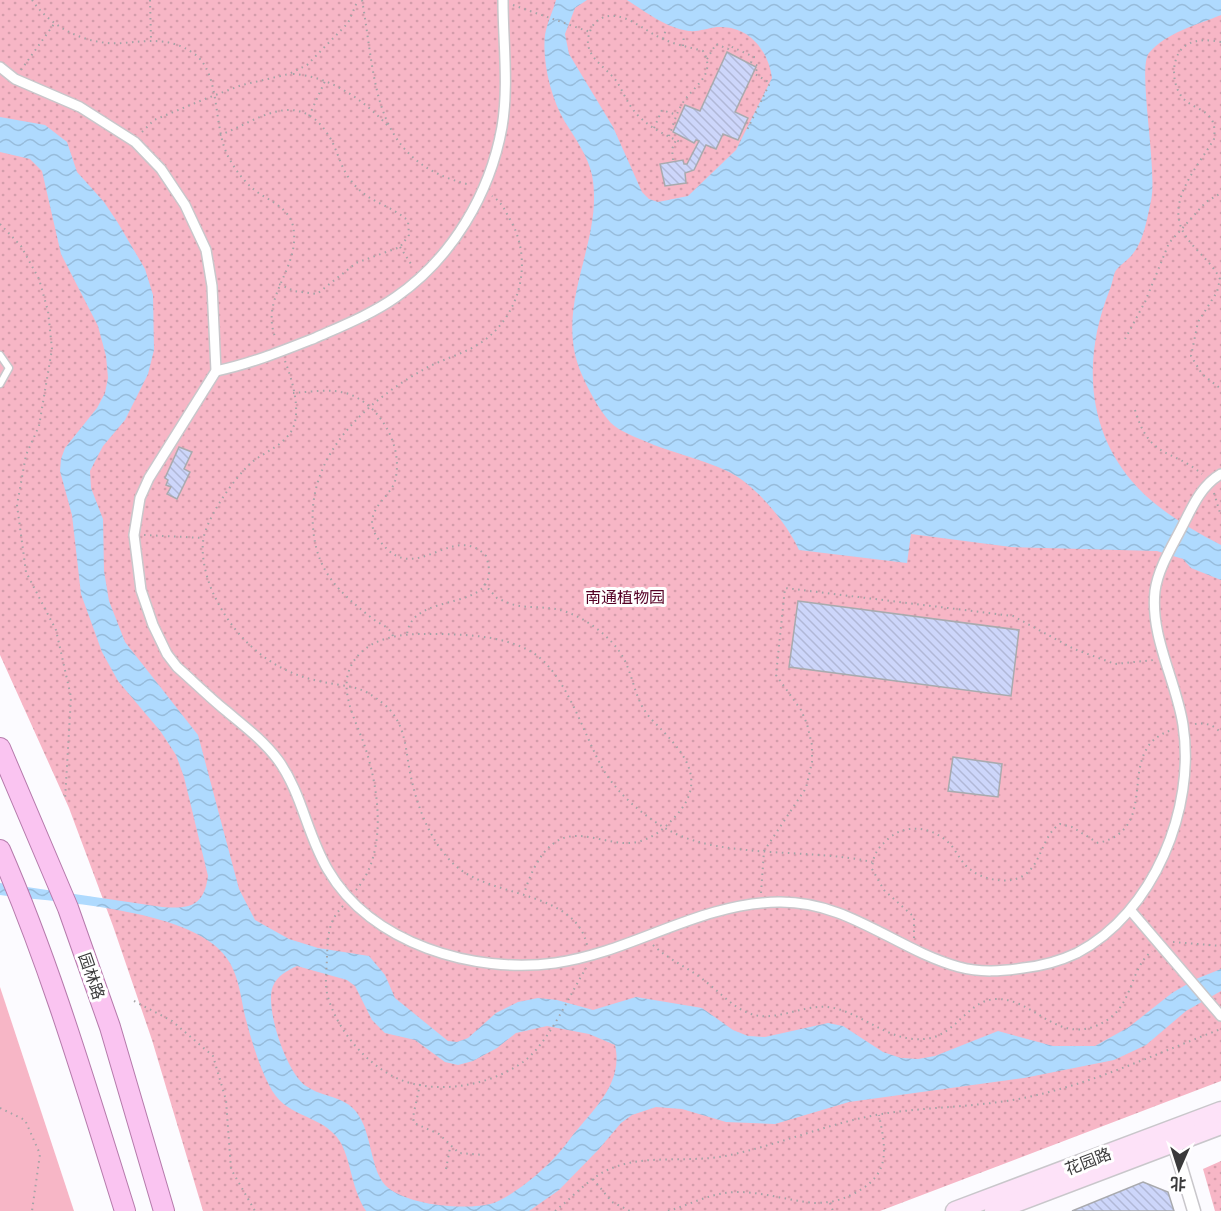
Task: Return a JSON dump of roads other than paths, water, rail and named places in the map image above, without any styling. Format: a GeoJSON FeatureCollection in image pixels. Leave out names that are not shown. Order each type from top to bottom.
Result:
{"type":"FeatureCollection","features":[{"type":"Feature","properties":{"kind":"main road","name":"园林路"},"geometry":{"type":"LineString","coordinates":[[0,748],[68,908],[110,1027],[164,1211]]}},
{"type":"Feature","properties":{"kind":"main road"},"geometry":{"type":"LineString","coordinates":[[0,850],[14,881],[70,1034],[124,1211]]}},
{"type":"Feature","properties":{"kind":"main road","name":"花园路"},"geometry":{"type":"LineString","coordinates":[[955,1211],[1221,1111]]}},
{"type":"Feature","properties":{"kind":"main road","name":"花园路"},"geometry":{"type":"LineString","coordinates":[[994,1211],[1221,1125]]}},
{"type":"Feature","properties":{"kind":"street"},"geometry":{"type":"LineString","coordinates":[[216,371],[240,366],[282,352],[354,320],[394,298],[420,278],[468,220],[496,148],[507,93],[503,0]]}},
{"type":"Feature","properties":{"kind":"street"},"geometry":{"type":"LineString","coordinates":[[0,67],[15,79],[80,107],[135,142],[161,169],[185,205],[206,250],[212,286],[216,371],[149,478],[140,498],[134,535],[141,590],[153,625],[167,654],[222,708],[259,737],[280,762],[296,792],[318,851],[330,874],[350,897],[364,911],[395,933],[438,954],[474,962],[550,964],[589,957],[647,937],[696,916],[734,905],[784,902],[843,914],[962,968],[995,972],[1044,966],[1077,953],[1131,910],[1159,864],[1179,808],[1185,772],[1184,727],[1159,638],[1155,586],[1166,558],[1189,513],[1210,480],[1221,474]]}},
{"type":"Feature","properties":{"kind":"street"},"geometry":{"type":"LineString","coordinates":[[1131,910],[1159,946],[1221,1016]]}},
{"type":"Feature","properties":{"kind":"street"},"geometry":{"type":"LineString","coordinates":[[1174,1144],[1194,1211]]}},
{"type":"Feature","properties":{"kind":"lane"},"geometry":{"type":"LineString","coordinates":[[0,355],[9,368],[0,384]]}},
{"type":"Feature","properties":{"kind":"water"},"geometry":{"type":"Polygon","coordinates":[[[556,0],[587,0],[575,8],[565,34],[569,54],[613,127],[642,192],[649,199],[658,202],[688,196],[736,150],[772,78],[770,67],[761,49],[755,41],[738,30],[717,27],[692,31],[672,27],[627,0],[1221,0],[1221,15],[1173,34],[1149,53],[1145,78],[1152,167],[1151,201],[1139,244],[1114,274],[1101,316],[1095,344],[1093,371],[1094,398],[1100,424],[1125,473],[1145,495],[1163,510],[1221,545],[1221,580],[1191,568],[1183,559],[1157,551],[1011,547],[911,534],[907,563],[799,550],[794,539],[769,505],[737,477],[709,464],[654,445],[614,426],[602,412],[591,393],[582,375],[574,349],[572,324],[575,299],[592,225],[594,200],[592,175],[588,161],[560,112],[546,68],[545,35],[556,0]]]}},
{"type":"Feature","properties":{"kind":"water"},"geometry":{"type":"Polygon","coordinates":[[[0,117],[45,125],[67,142],[77,172],[104,202],[145,269],[153,295],[154,350],[148,374],[125,420],[103,446],[90,471],[91,488],[103,519],[104,571],[109,601],[125,642],[198,735],[239,889],[255,920],[289,939],[318,948],[369,956],[385,975],[395,998],[448,1041],[457,1042],[468,1038],[496,1013],[518,1002],[538,998],[557,1000],[593,1010],[636,997],[702,1008],[733,1030],[748,1036],[765,1037],[828,1023],[843,1026],[883,1052],[901,1058],[918,1059],[935,1056],[998,1031],[1053,1046],[1095,1046],[1129,1027],[1172,993],[1196,979],[1221,969],[1221,991],[1186,1011],[1146,1045],[1114,1060],[1024,1078],[849,1102],[775,1124],[726,1122],[682,1109],[656,1107],[632,1115],[621,1123],[559,1190],[529,1211],[366,1211],[357,1192],[345,1152],[336,1136],[319,1123],[283,1104],[269,1085],[252,1042],[236,975],[230,963],[214,945],[189,930],[159,919],[125,911],[0,895],[0,883],[162,907],[180,907],[194,904],[199,900],[208,876],[184,777],[176,755],[161,732],[118,681],[102,652],[81,594],[72,515],[60,471],[65,448],[97,408],[105,393],[108,378],[106,356],[98,326],[61,254],[42,171],[30,159],[0,152],[0,117]],[[297,966],[287,971],[277,979],[273,986],[271,996],[274,1024],[285,1055],[299,1079],[313,1090],[352,1107],[366,1130],[380,1178],[385,1185],[407,1198],[437,1205],[469,1207],[494,1203],[504,1198],[536,1176],[555,1157],[611,1085],[617,1059],[615,1045],[589,1034],[547,1026],[516,1033],[497,1048],[473,1061],[458,1065],[445,1062],[415,1040],[385,1033],[372,1020],[355,986],[347,980],[297,966]]]}},
{"type":"Feature","properties":{"kind":"park label","name":"南通植物园"},"geometry":{"type":"Point","coordinates":[625,597]}}]}
